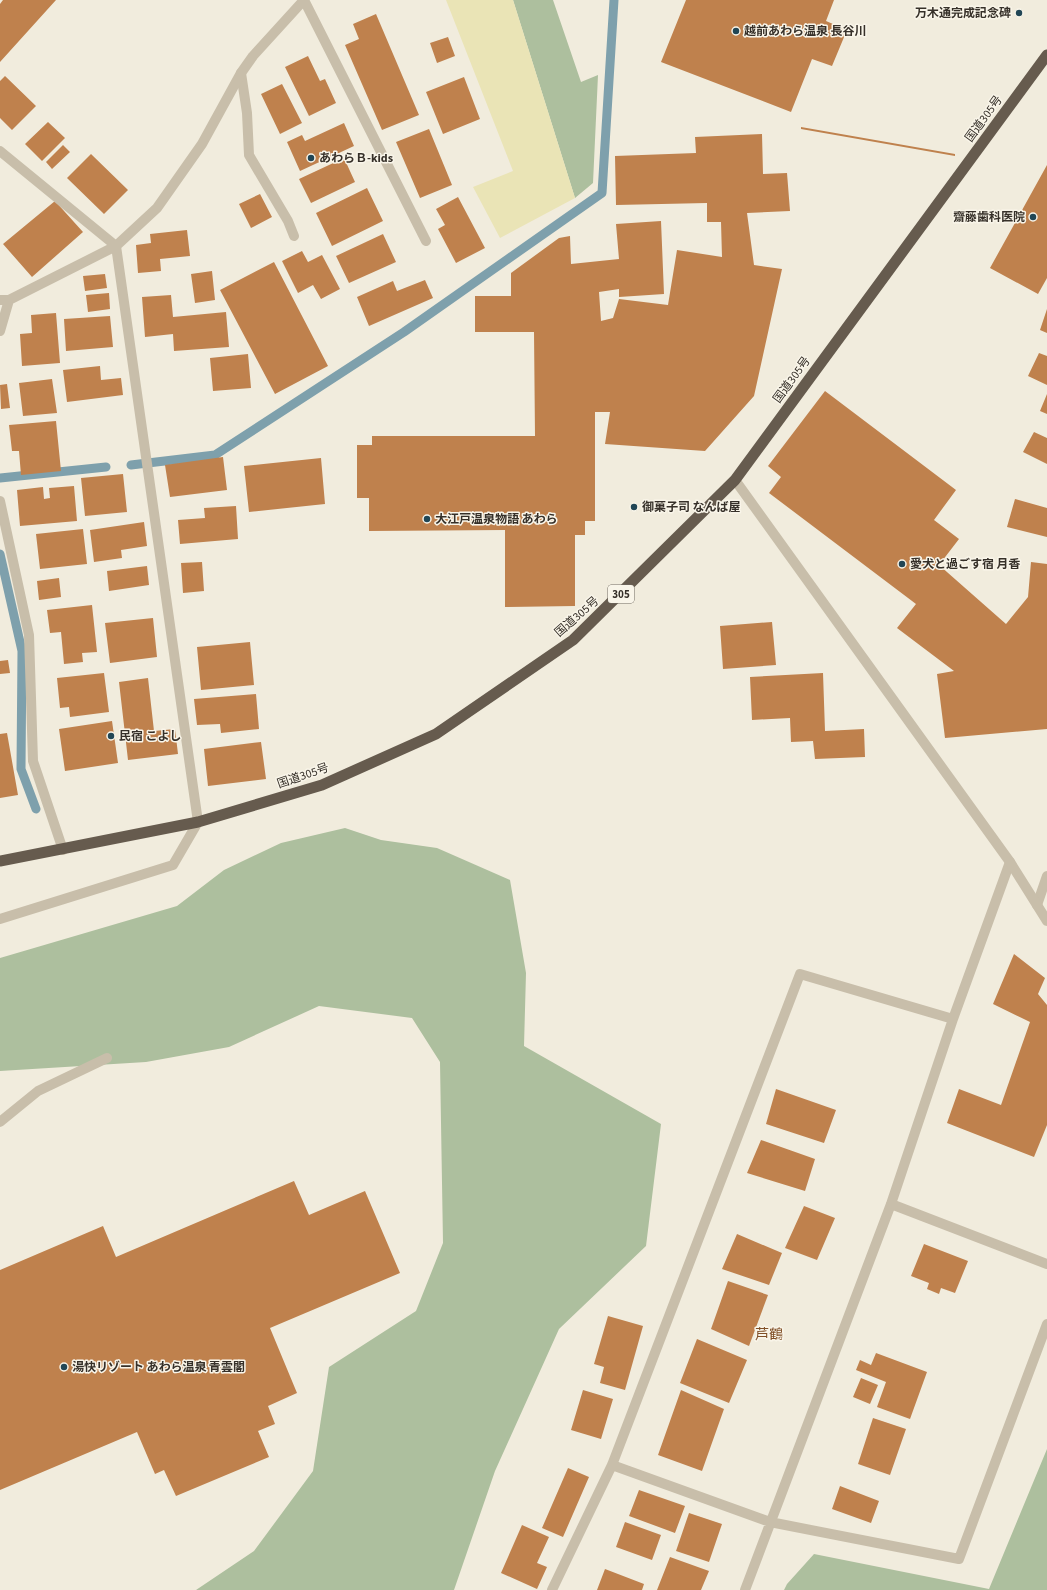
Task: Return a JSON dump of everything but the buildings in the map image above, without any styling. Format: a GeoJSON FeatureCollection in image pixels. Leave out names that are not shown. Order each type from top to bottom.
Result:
{"type":"FeatureCollection","features":[{"type":"Feature","properties":{"kind":"highway","name":"国道305号"},"geometry":{"type":"LineString","coordinates":[[0,861],[63,850],[198,822],[322,785],[436,734],[573,640],[734,480],[1047,55]]}},
{"type":"Feature","properties":{"kind":"street"},"geometry":{"type":"LineString","coordinates":[[0,331],[5,300],[116,246],[157,208],[202,144],[241,73],[253,56],[304,0],[426,241]]}},
{"type":"Feature","properties":{"kind":"street"},"geometry":{"type":"LineString","coordinates":[[241,73],[247,113],[249,155],[288,221],[294,236]]}},
{"type":"Feature","properties":{"kind":"street"},"geometry":{"type":"LineString","coordinates":[[0,151],[116,246],[198,822],[173,865],[0,919]]}},
{"type":"Feature","properties":{"kind":"street"},"geometry":{"type":"LineString","coordinates":[[734,480],[1010,862],[1036,906],[1047,921]]}},
{"type":"Feature","properties":{"kind":"street"},"geometry":{"type":"LineString","coordinates":[[0,500],[29,635],[33,761],[63,850]]}},
{"type":"Feature","properties":{"kind":"street"},"geometry":{"type":"LineString","coordinates":[[745,1590],[891,1204],[953,1019],[1010,862]]}},
{"type":"Feature","properties":{"kind":"street"},"geometry":{"type":"LineString","coordinates":[[1036,906],[1047,876]]}},
{"type":"Feature","properties":{"kind":"street"},"geometry":{"type":"LineString","coordinates":[[552,1590],[612,1465],[800,974],[953,1019]]}},
{"type":"Feature","properties":{"kind":"street"},"geometry":{"type":"LineString","coordinates":[[0,1122],[38,1091],[107,1058]]}},
{"type":"Feature","properties":{"kind":"street"},"geometry":{"type":"LineString","coordinates":[[891,1204],[1047,1264]]}},
{"type":"Feature","properties":{"kind":"street"},"geometry":{"type":"LineString","coordinates":[[612,1465],[770,1522],[959,1559],[1047,1324]]}},
{"type":"Feature","properties":{"kind":"green space"},"geometry":{"type":"Polygon","coordinates":[[[513,0],[553,0],[581,82],[598,75],[593,183],[575,198],[513,0]]]}},
{"type":"Feature","properties":{"kind":"green space"},"geometry":{"type":"Polygon","coordinates":[[[345,828],[381,840],[437,848],[510,880],[526,973],[524,1046],[661,1124],[646,1246],[559,1329],[495,1471],[454,1590],[196,1590],[254,1551],[313,1471],[329,1367],[416,1311],[443,1243],[440,1062],[412,1018],[319,1006],[229,1047],[146,1062],[0,1071],[0,958],[177,906],[224,870],[281,843],[345,828]]]}},
{"type":"Feature","properties":{"kind":"green space"},"geometry":{"type":"Polygon","coordinates":[[[1047,1449],[1047,1590],[784,1590],[787,1584],[814,1554],[989,1589],[1047,1449]]]}},
{"type":"Feature","properties":{"kind":"sand"},"geometry":{"type":"Polygon","coordinates":[[[446,0],[513,0],[575,198],[500,238],[473,187],[513,171],[446,0]]]}},
{"type":"Feature","properties":{"kind":"waterway"},"geometry":{"type":"LineString","coordinates":[[131,465],[215,455],[404,332],[602,193],[614,0]]}},
{"type":"Feature","properties":{"kind":"waterway"},"geometry":{"type":"LineString","coordinates":[[0,478],[106,467]]}},
{"type":"Feature","properties":{"kind":"waterway"},"geometry":{"type":"LineString","coordinates":[[0,554],[22,651],[21,769],[36,809]]}},
{"type":"Feature","properties":{"kind":"place","name":"万木通完成記念碑"},"geometry":{"type":"Point","coordinates":[1019,13]}},
{"type":"Feature","properties":{"kind":"place","name":"越前あわら温泉 長谷川"},"geometry":{"type":"Point","coordinates":[736,31]}},
{"type":"Feature","properties":{"kind":"place","name":"あわらＢ-kids"},"geometry":{"type":"Point","coordinates":[311,158]}},
{"type":"Feature","properties":{"kind":"place","name":"齋藤歯科医院"},"geometry":{"type":"Point","coordinates":[1033,217]}},
{"type":"Feature","properties":{"kind":"place","name":"御菓子司 なんば屋"},"geometry":{"type":"Point","coordinates":[634,507]}},
{"type":"Feature","properties":{"kind":"place","name":"大江戸温泉物語 あわら"},"geometry":{"type":"Point","coordinates":[427,519]}},
{"type":"Feature","properties":{"kind":"place","name":"愛犬と過ごす宿 月香"},"geometry":{"type":"Point","coordinates":[902,564]}},
{"type":"Feature","properties":{"kind":"place","name":"民宿 こよし"},"geometry":{"type":"Point","coordinates":[111,736]}},
{"type":"Feature","properties":{"kind":"place","name":"湯快リゾート あわら温泉 青雲閣"},"geometry":{"type":"Point","coordinates":[64,1367]}},
{"type":"Feature","properties":{"kind":"district","name":"芦鶴"},"geometry":{"type":"Point","coordinates":[769,1335]}}]}
